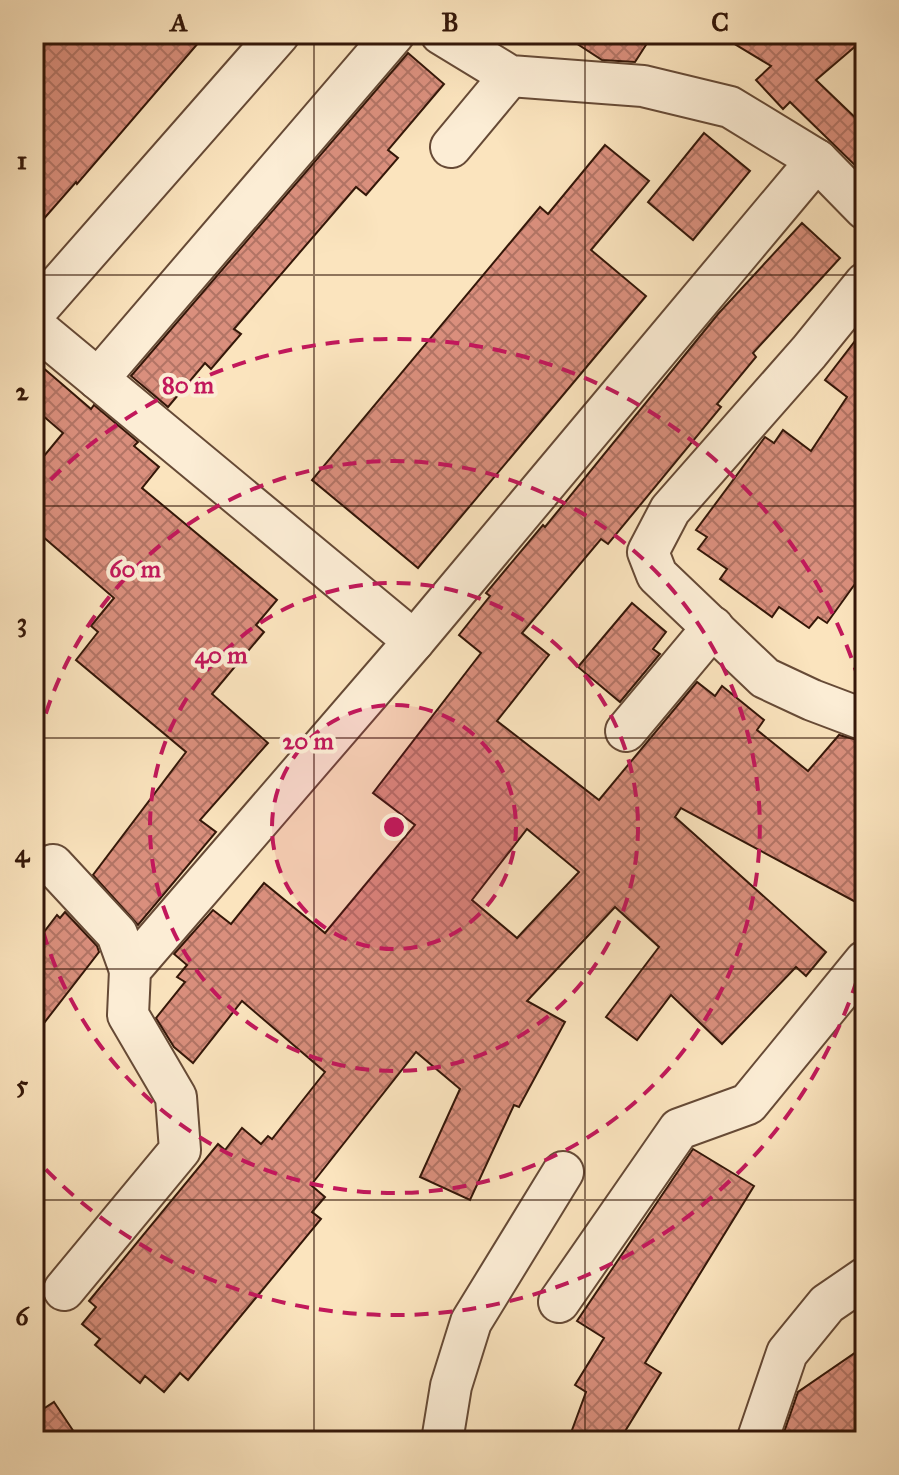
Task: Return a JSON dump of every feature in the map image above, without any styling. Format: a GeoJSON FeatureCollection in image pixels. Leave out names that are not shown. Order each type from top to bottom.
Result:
{"type":"FeatureCollection","features":[{"type":"Feature","properties":{"kind":"street"},"geometry":{"type":"LineString","coordinates":[[34,313],[279,34]]}},
{"type":"Feature","properties":{"kind":"street"},"geometry":{"type":"LineString","coordinates":[[98,379],[394,34]]}},
{"type":"Feature","properties":{"kind":"street"},"geometry":{"type":"LineString","coordinates":[[441,34],[510,76],[643,86],[730,107],[817,160],[865,209]]}},
{"type":"Feature","properties":{"kind":"street"},"geometry":{"type":"LineString","coordinates":[[451,147],[510,76]]}},
{"type":"Feature","properties":{"kind":"street"},"geometry":{"type":"LineString","coordinates":[[130,970],[414,641],[817,160]]}},
{"type":"Feature","properties":{"kind":"street"},"geometry":{"type":"LineString","coordinates":[[865,283],[809,352],[670,510],[648,552],[657,575],[765,678],[865,720]]}},
{"type":"Feature","properties":{"kind":"street"},"geometry":{"type":"LineString","coordinates":[[34,326],[414,641]]}},
{"type":"Feature","properties":{"kind":"street"},"geometry":{"type":"LineString","coordinates":[[626,731],[713,627]]}},
{"type":"Feature","properties":{"kind":"street"},"geometry":{"type":"LineString","coordinates":[[53,865],[117,934],[130,970],[128,1015],[176,1097],[180,1150],[64,1290]]}},
{"type":"Feature","properties":{"kind":"street"},"geometry":{"type":"LineString","coordinates":[[559,1302],[679,1129],[748,1104],[865,961]]}},
{"type":"Feature","properties":{"kind":"street"},"geometry":{"type":"LineString","coordinates":[[442,1441],[451,1386],[471,1322],[563,1172]]}},
{"type":"Feature","properties":{"kind":"street"},"geometry":{"type":"LineString","coordinates":[[757,1441],[787,1353],[827,1304],[865,1278]]}},
{"type":"Feature","properties":{"kind":"building"},"geometry":{"type":"Polygon","coordinates":[[[34,34],[206,34],[34,230],[34,34]]]}},
{"type":"Feature","properties":{"kind":"building"},"geometry":{"type":"Polygon","coordinates":[[[562,34],[653,34],[635,62],[602,60],[562,34]]]}},
{"type":"Feature","properties":{"kind":"building"},"geometry":{"type":"Polygon","coordinates":[[[718,34],[865,34],[865,38],[816,80],[865,127],[865,175],[790,102],[783,109],[756,80],[771,66],[718,34]]]}},
{"type":"Feature","properties":{"kind":"building"},"geometry":{"type":"Polygon","coordinates":[[[408,53],[444,84],[388,150],[398,158],[366,195],[356,187],[234,329],[241,334],[211,369],[205,363],[168,407],[131,376],[408,53]]]}},
{"type":"Feature","properties":{"kind":"building"},"geometry":{"type":"Polygon","coordinates":[[[704,133],[750,171],[693,240],[648,202],[704,133]]]}},
{"type":"Feature","properties":{"kind":"building"},"geometry":{"type":"Polygon","coordinates":[[[605,145],[649,181],[591,250],[646,296],[418,568],[312,480],[540,207],[548,214],[605,145]]]}},
{"type":"Feature","properties":{"kind":"building"},"geometry":{"type":"Polygon","coordinates":[[[802,223],[840,258],[753,353],[756,357],[717,404],[721,407],[608,544],[601,539],[522,633],[549,655],[497,721],[599,800],[697,682],[715,696],[722,686],[764,720],[757,730],[808,771],[839,735],[865,742],[865,907],[681,808],[675,817],[826,952],[806,976],[796,967],[722,1044],[671,995],[637,1040],[606,1017],[659,947],[615,907],[527,1001],[565,1022],[519,1107],[514,1105],[470,1200],[420,1177],[460,1089],[416,1052],[311,1185],[325,1197],[312,1212],[321,1219],[188,1380],[180,1373],[164,1392],[145,1376],[140,1383],[95,1345],[100,1339],[82,1324],[96,1307],[89,1301],[218,1144],[225,1150],[242,1128],[261,1144],[268,1136],[272,1139],[325,1072],[242,1001],[193,1063],[174,1047],[156,1018],[185,982],[177,977],[187,965],[174,954],[213,910],[231,924],[264,883],[325,933],[415,825],[373,793],[481,653],[459,635],[490,596],[486,593],[543,525],[545,527],[718,314],[802,223]],[[527,829],[472,900],[517,938],[579,872],[527,829]]]}},
{"type":"Feature","properties":{"kind":"building"},"geometry":{"type":"Polygon","coordinates":[[[865,328],[865,570],[827,623],[818,617],[809,628],[779,607],[772,617],[720,579],[727,569],[698,549],[707,537],[696,530],[765,437],[774,443],[783,430],[811,451],[847,397],[825,380],[865,328]]]}},
{"type":"Feature","properties":{"kind":"building"},"geometry":{"type":"Polygon","coordinates":[[[34,360],[91,409],[94,405],[138,442],[134,446],[159,467],[142,488],[277,600],[256,625],[264,632],[212,694],[268,743],[200,820],[216,832],[138,925],[93,875],[186,752],[76,660],[98,632],[91,626],[114,598],[34,529],[34,468],[63,433],[34,408],[34,360]]]}},
{"type":"Feature","properties":{"kind":"building"},"geometry":{"type":"Polygon","coordinates":[[[632,603],[666,632],[653,649],[660,654],[620,702],[578,667],[632,603]]]}},
{"type":"Feature","properties":{"kind":"building"},"geometry":{"type":"Polygon","coordinates":[[[65,912],[99,952],[34,1036],[34,945],[57,915],[60,918],[65,912]]]}},
{"type":"Feature","properties":{"kind":"building"},"geometry":{"type":"Polygon","coordinates":[[[693,1149],[754,1186],[645,1363],[661,1373],[619,1441],[568,1441],[586,1392],[575,1385],[604,1338],[577,1321],[693,1149]]]}},
{"type":"Feature","properties":{"kind":"building"},"geometry":{"type":"Polygon","coordinates":[[[865,1346],[865,1441],[781,1441],[798,1392],[865,1346]]]}},
{"type":"Feature","properties":{"kind":"building"},"geometry":{"type":"Polygon","coordinates":[[[54,1402],[80,1441],[34,1441],[34,1415],[54,1402]]]}}]}
